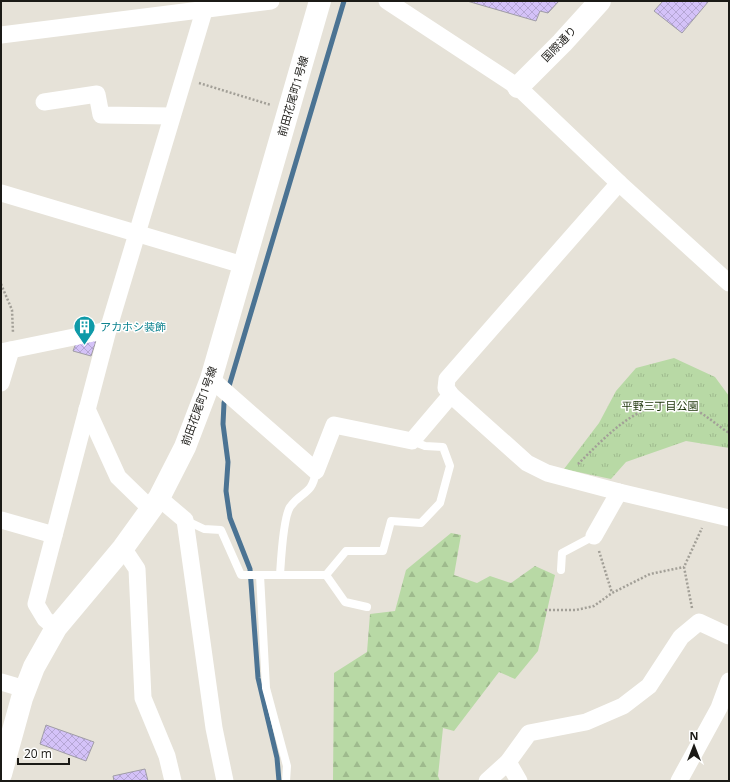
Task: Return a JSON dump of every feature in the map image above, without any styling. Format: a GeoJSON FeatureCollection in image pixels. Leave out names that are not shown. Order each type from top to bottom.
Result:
{"type":"FeatureCollection","features":[{"type":"Feature","properties":{"kind":"street"},"geometry":{"type":"LineString","coordinates":[[1,36],[206,5],[272,1]]}},
{"type":"Feature","properties":{"kind":"street","name":"前田花尾町1号線"},"geometry":{"type":"LineString","coordinates":[[1,774],[6,732],[34,667],[56,628],[122,548],[155,503],[185,447],[222,388],[243,265],[320,1]]}},
{"type":"Feature","properties":{"kind":"street"},"geometry":{"type":"LineString","coordinates":[[387,1],[518,87],[619,183],[729,283]]}},
{"type":"Feature","properties":{"kind":"street","name":"国際通り"},"geometry":{"type":"LineString","coordinates":[[518,87],[562,43],[600,1]]}},
{"type":"Feature","properties":{"kind":"street"},"geometry":{"type":"LineString","coordinates":[[56,628],[45,619],[36,604],[108,330],[206,5]]}},
{"type":"Feature","properties":{"kind":"street"},"geometry":{"type":"LineString","coordinates":[[44,102],[97,94],[101,115],[172,116]]}},
{"type":"Feature","properties":{"kind":"street"},"geometry":{"type":"LineString","coordinates":[[619,183],[447,380],[446,388],[451,395],[527,463],[547,473],[729,518]]}},
{"type":"Feature","properties":{"kind":"street"},"geometry":{"type":"LineString","coordinates":[[1,193],[243,265]]}},
{"type":"Feature","properties":{"kind":"street"},"geometry":{"type":"LineString","coordinates":[[1,383],[8,350],[108,330]]}},
{"type":"Feature","properties":{"kind":"street"},"geometry":{"type":"LineString","coordinates":[[222,388],[316,471],[334,425],[412,441],[451,395]]}},
{"type":"Feature","properties":{"kind":"street"},"geometry":{"type":"LineString","coordinates":[[87,408],[118,477],[155,503],[186,520],[214,728],[225,781]]}},
{"type":"Feature","properties":{"kind":"street"},"geometry":{"type":"LineString","coordinates":[[594,536],[619,492]]}},
{"type":"Feature","properties":{"kind":"street"},"geometry":{"type":"LineString","coordinates":[[1,520],[54,535]]}},
{"type":"Feature","properties":{"kind":"street"},"geometry":{"type":"LineString","coordinates":[[122,548],[138,569],[143,698],[167,756],[173,781]]}},
{"type":"Feature","properties":{"kind":"street"},"geometry":{"type":"LineString","coordinates":[[487,781],[508,762],[529,733],[586,722],[623,706],[649,686],[681,637],[700,622],[729,636]]}},
{"type":"Feature","properties":{"kind":"street"},"geometry":{"type":"LineString","coordinates":[[679,781],[719,708],[729,681]]}},
{"type":"Feature","properties":{"kind":"street"},"geometry":{"type":"LineString","coordinates":[[1,682],[25,688]]}},
{"type":"Feature","properties":{"kind":"street"},"geometry":{"type":"LineString","coordinates":[[508,762],[519,781]]}},
{"type":"Feature","properties":{"kind":"lane"},"geometry":{"type":"LineString","coordinates":[[326,575],[346,551],[383,551],[391,521],[421,523],[440,503],[450,466],[443,447],[424,446],[412,441]]}},
{"type":"Feature","properties":{"kind":"lane"},"geometry":{"type":"LineString","coordinates":[[280,575],[283,537],[290,508],[314,485],[316,471]]}},
{"type":"Feature","properties":{"kind":"lane"},"geometry":{"type":"LineString","coordinates":[[186,520],[204,529],[221,530],[241,575],[326,575]]}},
{"type":"Feature","properties":{"kind":"lane"},"geometry":{"type":"LineString","coordinates":[[561,570],[562,553],[594,536]]}},
{"type":"Feature","properties":{"kind":"lane"},"geometry":{"type":"LineString","coordinates":[[259,575],[266,688],[287,766],[286,781]]}},
{"type":"Feature","properties":{"kind":"lane"},"geometry":{"type":"LineString","coordinates":[[326,575],[345,602],[367,607]]}},
{"type":"Feature","properties":{"kind":"path"},"geometry":{"type":"LineString","coordinates":[[183,79],[289,110]]}},
{"type":"Feature","properties":{"kind":"path"},"geometry":{"type":"LineString","coordinates":[[1,284],[12,310],[8,350]]}},
{"type":"Feature","properties":{"kind":"path"},"geometry":{"type":"LineString","coordinates":[[564,477],[628,418],[652,406],[673,405],[693,409],[729,433]]}},
{"type":"Feature","properties":{"kind":"path"},"geometry":{"type":"LineString","coordinates":[[700,622],[691,605],[684,568],[708,513]]}},
{"type":"Feature","properties":{"kind":"path"},"geometry":{"type":"LineString","coordinates":[[594,536],[612,593]]}},
{"type":"Feature","properties":{"kind":"path"},"geometry":{"type":"LineString","coordinates":[[545,610],[576,610],[594,606],[612,593],[650,574],[684,568]]}},
{"type":"Feature","properties":{"kind":"green space","name":"平野三丁目公園"},"geometry":{"type":"Polygon","coordinates":[[[674,358],[715,377],[729,396],[729,448],[686,441],[626,462],[611,479],[564,469],[599,423],[616,391],[636,368],[674,358]]]}},
{"type":"Feature","properties":{"kind":"green space"},"geometry":{"type":"Polygon","coordinates":[[[451,533],[461,535],[454,575],[477,583],[490,576],[511,583],[535,566],[555,575],[538,651],[515,679],[499,672],[454,731],[443,728],[438,776],[440,781],[333,781],[334,673],[367,652],[370,614],[395,611],[406,570],[451,533]]]}},
{"type":"Feature","properties":{"kind":"building"},"geometry":{"type":"Polygon","coordinates":[[[467,1],[559,1],[548,13],[540,11],[536,21],[467,1]]]}},
{"type":"Feature","properties":{"kind":"building"},"geometry":{"type":"Polygon","coordinates":[[[663,1],[708,2],[682,33],[654,11],[663,1]]]}},
{"type":"Feature","properties":{"kind":"building","name":"アカホシ装飾"},"geometry":{"type":"Polygon","coordinates":[[[97,338],[91,356],[73,351],[76,343],[97,338]]]}},
{"type":"Feature","properties":{"kind":"building"},"geometry":{"type":"Polygon","coordinates":[[[46,725],[94,742],[86,761],[40,744],[46,725]]]}},
{"type":"Feature","properties":{"kind":"building"},"geometry":{"type":"Polygon","coordinates":[[[145,769],[148,781],[114,781],[113,776],[145,769]]]}},
{"type":"Feature","properties":{"kind":"waterway"},"geometry":{"type":"LineString","coordinates":[[279,781],[277,758],[258,678],[250,569],[230,518],[226,491],[228,462],[223,424],[224,403],[344,1]]}},
{"type":"Feature","properties":{"kind":"place","name":"アカホシ装飾"},"geometry":{"type":"Point","coordinates":[84,346]}}]}
